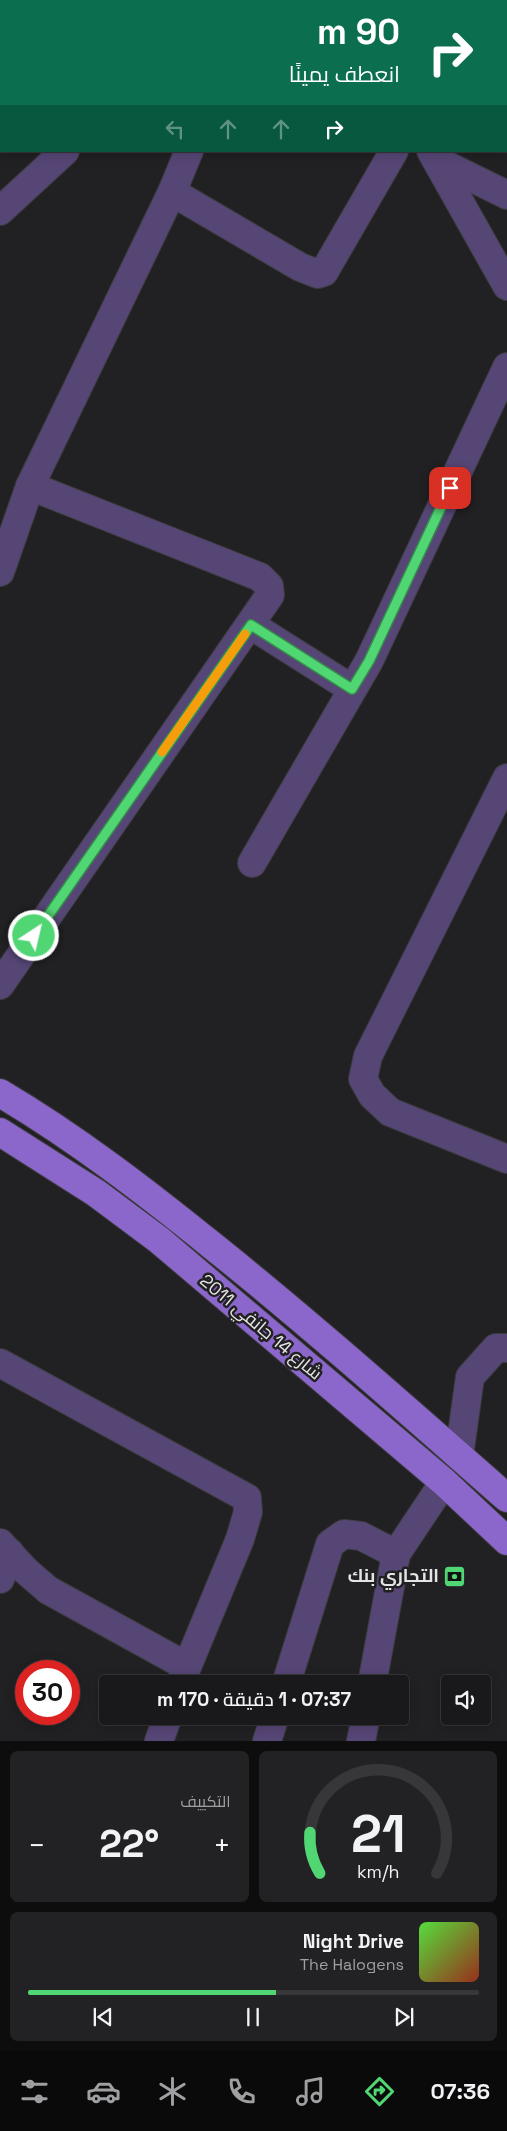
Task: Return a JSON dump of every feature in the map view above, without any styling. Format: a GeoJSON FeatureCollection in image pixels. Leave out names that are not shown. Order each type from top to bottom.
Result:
{"type":"FeatureCollection","features":[{"type":"Feature","properties":{"kind":"main road","name":"شارع 14 جانفي 2011"},"geometry":{"type":"LineString","coordinates":[[0,1092],[49,1122],[170,1211],[262,1286],[507,1498]]}},
{"type":"Feature","properties":{"kind":"main road","name":"شارع 14 جانفي 2011"},"geometry":{"type":"LineString","coordinates":[[0,1132],[96,1193],[159,1240],[444,1482],[507,1541]]}},
{"type":"Feature","properties":{"kind":"street"},"geometry":{"type":"LineString","coordinates":[[0,211],[64,152]]}},
{"type":"Feature","properties":{"kind":"street"},"geometry":{"type":"LineString","coordinates":[[0,572],[30,486],[172,192],[188,152]]}},
{"type":"Feature","properties":{"kind":"street"},"geometry":{"type":"LineString","coordinates":[[172,192],[300,267],[318,274],[324,272],[393,152]]}},
{"type":"Feature","properties":{"kind":"street"},"geometry":{"type":"LineString","coordinates":[[434,156],[507,195]]}},
{"type":"Feature","properties":{"kind":"street"},"geometry":{"type":"LineString","coordinates":[[434,156],[507,286]]}},
{"type":"Feature","properties":{"kind":"street"},"geometry":{"type":"LineString","coordinates":[[252,863],[369,661],[507,367]]}},
{"type":"Feature","properties":{"kind":"street"},"geometry":{"type":"LineString","coordinates":[[0,985],[270,595],[269,586],[260,577],[30,486]]}},
{"type":"Feature","properties":{"kind":"street"},"geometry":{"type":"LineString","coordinates":[[251,625],[352,689]]}},
{"type":"Feature","properties":{"kind":"street"},"geometry":{"type":"LineString","coordinates":[[507,778],[368,1056],[362,1079],[372,1095],[390,1112],[507,1159]]}},
{"type":"Feature","properties":{"kind":"street"},"geometry":{"type":"LineString","coordinates":[[459,1456],[470,1377],[496,1348],[507,1348]]}},
{"type":"Feature","properties":{"kind":"street"},"geometry":{"type":"LineString","coordinates":[[0,1363],[247,1498],[248,1512],[240,1539],[183,1675],[48,1590],[25,1570],[5,1548]]}},
{"type":"Feature","properties":{"kind":"street"},"geometry":{"type":"LineString","coordinates":[[374,1675],[396,1554],[444,1482]]}},
{"type":"Feature","properties":{"kind":"street"},"geometry":{"type":"LineString","coordinates":[[289,1675],[330,1544],[344,1534],[361,1536],[396,1554]]}},
{"type":"Feature","properties":{"kind":"street"},"geometry":{"type":"LineString","coordinates":[[0,1579],[5,1548]]}},
{"type":"Feature","properties":{"kind":"street"},"geometry":{"type":"LineString","coordinates":[[160,1741],[165,1725]]}},
{"type":"Feature","properties":{"kind":"street"},"geometry":{"type":"LineString","coordinates":[[267,1741],[272,1725]]}},
{"type":"Feature","properties":{"kind":"street"},"geometry":{"type":"LineString","coordinates":[[361,1741],[364,1725]]}},
{"type":"Feature","properties":{"kind":"slow traffic"},"geometry":{"type":"LineString","coordinates":[[162,752],[245,634]]}},
{"type":"Feature","properties":{"kind":"place","name":"التجاري بنك"},"geometry":{"type":"Point","coordinates":[455,1576]}},
{"type":"Feature","properties":{"kind":"route"},"geometry":{"type":"LineString","coordinates":[[34,936],[251,625],[352,689],[369,661],[450,488]]}}]}
